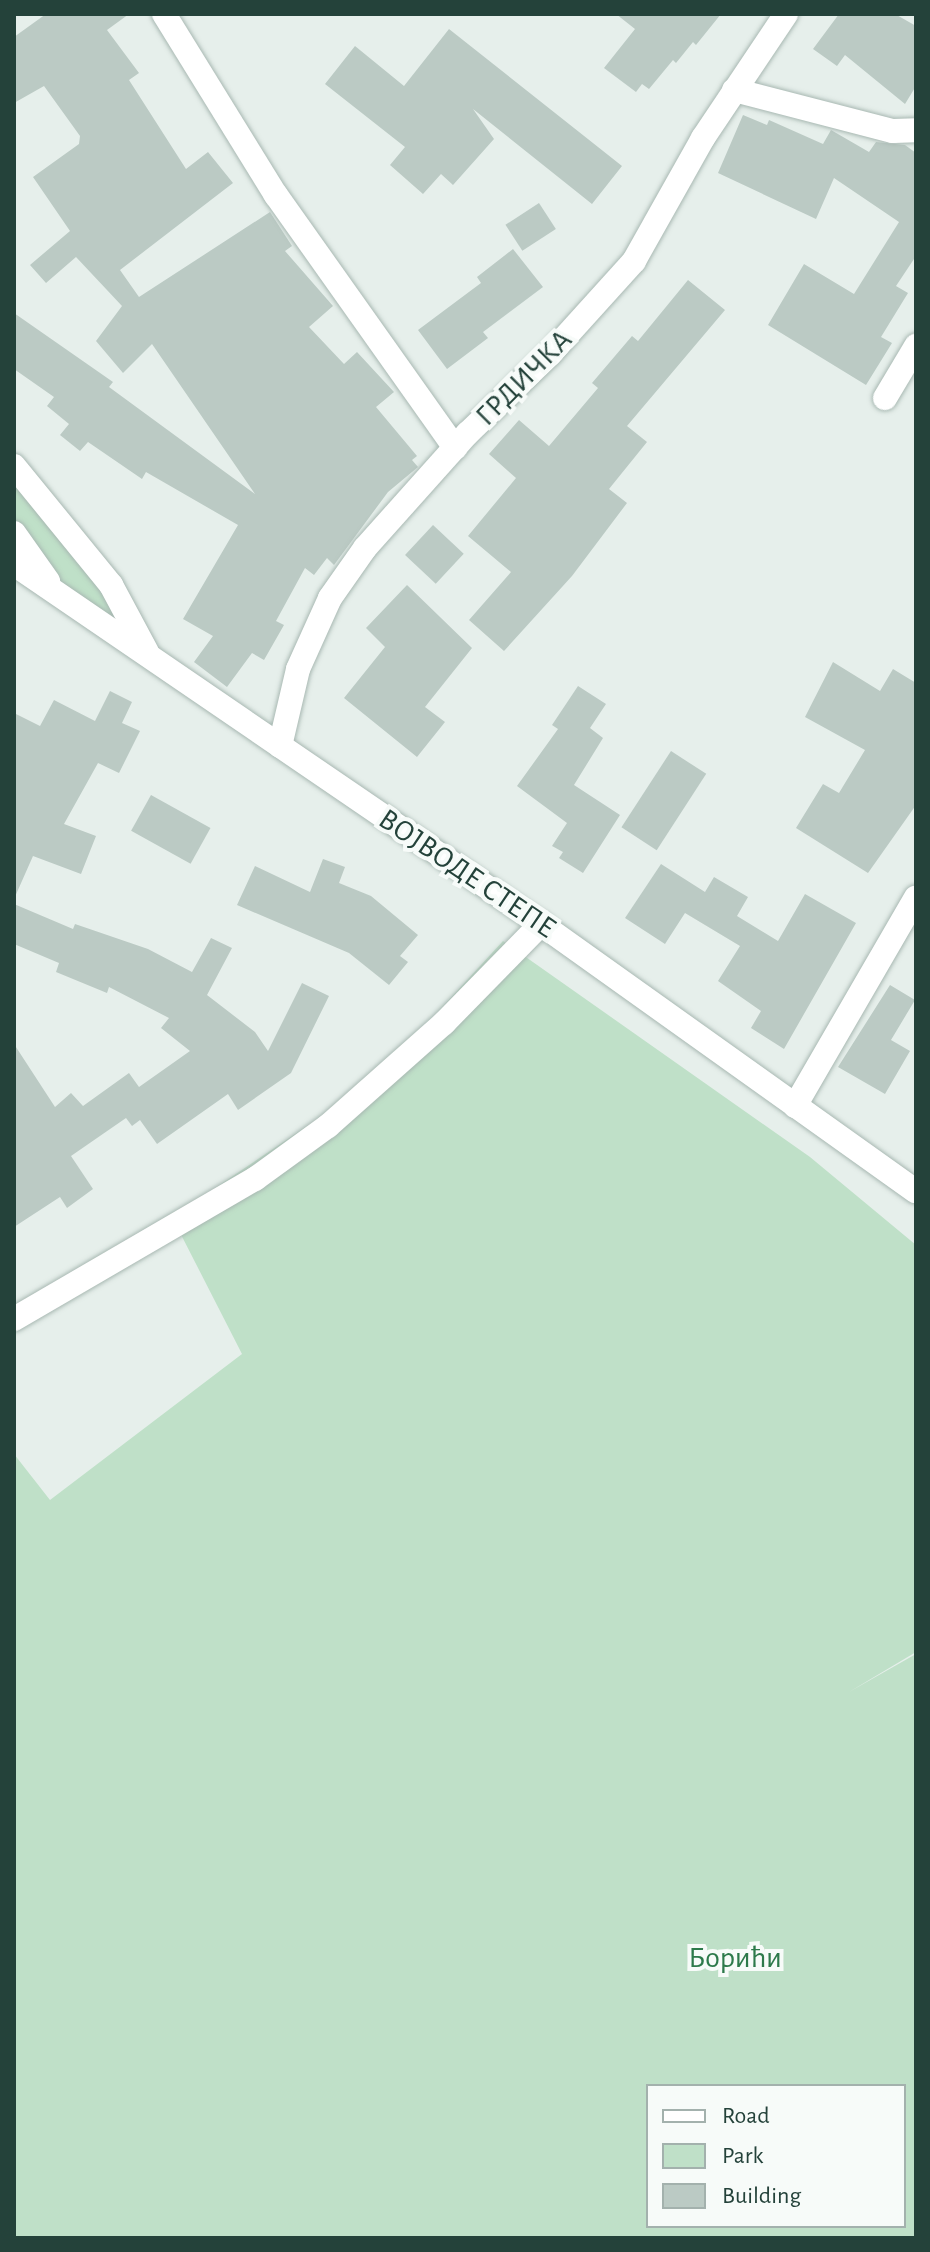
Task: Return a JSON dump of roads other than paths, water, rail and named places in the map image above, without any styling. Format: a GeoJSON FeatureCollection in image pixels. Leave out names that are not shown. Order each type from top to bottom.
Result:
{"type":"FeatureCollection","features":[{"type":"Feature","properties":{"kind":"street"},"geometry":{"type":"LineString","coordinates":[[164,14],[276,195],[455,448]]}},
{"type":"Feature","properties":{"kind":"street","name":"ГРДИЧКА"},"geometry":{"type":"LineString","coordinates":[[280,746],[298,669],[330,598],[365,548],[455,448],[634,261],[779,17]]}},
{"type":"Feature","properties":{"kind":"street"},"geometry":{"type":"LineString","coordinates":[[734,90],[893,131],[916,130]]}},
{"type":"Feature","properties":{"kind":"street"},"geometry":{"type":"LineString","coordinates":[[885,398],[916,346]]}},
{"type":"Feature","properties":{"kind":"street"},"geometry":{"type":"LineString","coordinates":[[14,466],[111,585],[147,653]]}},
{"type":"Feature","properties":{"kind":"street"},"geometry":{"type":"LineString","coordinates":[[14,533],[53,590]]}},
{"type":"Feature","properties":{"kind":"street","name":"ВОЈВОДЕ СТЕПЕ"},"geometry":{"type":"LineString","coordinates":[[14,564],[541,924],[916,1191]]}},
{"type":"Feature","properties":{"kind":"street"},"geometry":{"type":"LineString","coordinates":[[795,1106],[916,897]]}},
{"type":"Feature","properties":{"kind":"street"},"geometry":{"type":"LineString","coordinates":[[14,1319],[255,1179],[328,1126],[444,1023],[541,924]]}},
{"type":"Feature","properties":{"kind":"park label","name":"Борићи"},"geometry":{"type":"Point","coordinates":[735,1958]}}]}
